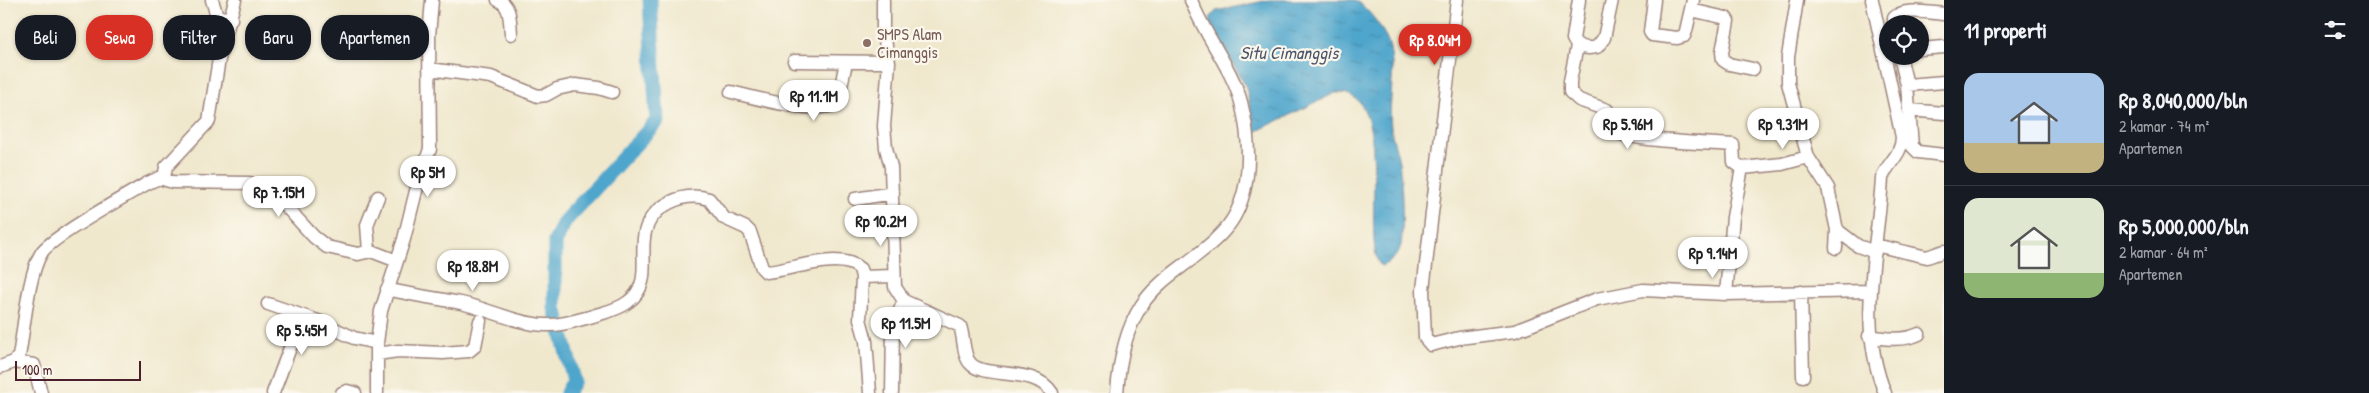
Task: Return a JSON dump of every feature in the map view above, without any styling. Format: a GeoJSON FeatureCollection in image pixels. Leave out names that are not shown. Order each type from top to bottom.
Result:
{"type":"FeatureCollection","features":[{"type":"Feature","properties":{"kind":"street"},"geometry":{"type":"LineString","coordinates":[[212,0],[216,15]]}},
{"type":"Feature","properties":{"kind":"street"},"geometry":{"type":"LineString","coordinates":[[232,15],[235,0]]}},
{"type":"Feature","properties":{"kind":"street"},"geometry":{"type":"LineString","coordinates":[[377,393],[377,348],[381,311],[386,289],[397,261],[416,187],[430,149],[429,69],[432,0]]}},
{"type":"Feature","properties":{"kind":"street"},"geometry":{"type":"LineString","coordinates":[[498,0],[506,6],[508,11],[511,34]]}},
{"type":"Feature","properties":{"kind":"street"},"geometry":{"type":"LineString","coordinates":[[883,0],[882,30],[889,62],[884,126],[893,193],[893,276],[895,287],[904,302],[960,326],[969,362],[976,368],[1020,375],[1046,385],[1052,393]]}},
{"type":"Feature","properties":{"kind":"street"},"geometry":{"type":"LineString","coordinates":[[1456,0],[1438,171],[1426,247],[1423,306],[1427,342],[1431,345],[1458,338],[1515,331],[1597,299],[1636,291],[1726,294],[1871,290]]}},
{"type":"Feature","properties":{"kind":"street"},"geometry":{"type":"LineString","coordinates":[[1579,0],[1573,36],[1576,44],[1570,92],[1580,101],[1607,110],[1609,130],[1634,137],[1701,145],[1733,145],[1734,162],[1742,168],[1782,164],[1808,157]]}},
{"type":"Feature","properties":{"kind":"street"},"geometry":{"type":"LineString","coordinates":[[1576,44],[1590,49],[1601,44],[1612,0]]}},
{"type":"Feature","properties":{"kind":"street"},"geometry":{"type":"LineString","coordinates":[[1654,0],[1650,30],[1652,35],[1678,38],[1684,36],[1692,5],[1726,18],[1728,21],[1722,52],[1723,60],[1729,64],[1753,69]]}},
{"type":"Feature","properties":{"kind":"street"},"geometry":{"type":"LineString","coordinates":[[1797,0],[1787,72],[1792,100],[1808,157],[1828,188],[1836,230],[1836,248]]}},
{"type":"Feature","properties":{"kind":"street"},"geometry":{"type":"LineString","coordinates":[[1872,0],[1902,144],[1882,178],[1871,290],[1870,336],[1879,380],[1885,393]]}},
{"type":"Feature","properties":{"kind":"street"},"geometry":{"type":"LineString","coordinates":[[1117,393],[1125,346],[1141,307],[1163,280],[1205,248],[1216,237],[1233,219],[1241,203],[1248,150],[1243,109],[1237,90],[1203,28],[1193,5]]}},
{"type":"Feature","properties":{"kind":"street"},"geometry":{"type":"LineString","coordinates":[[1897,15],[1905,12],[1944,14]]}},
{"type":"Feature","properties":{"kind":"street"},"geometry":{"type":"LineString","coordinates":[[1929,48],[1944,47]]}},
{"type":"Feature","properties":{"kind":"street"},"geometry":{"type":"LineString","coordinates":[[164,178],[166,167],[209,121],[219,60]]}},
{"type":"Feature","properties":{"kind":"street"},"geometry":{"type":"LineString","coordinates":[[794,61],[889,62]]}},
{"type":"Feature","properties":{"kind":"street"},"geometry":{"type":"LineString","coordinates":[[731,92],[807,108],[825,109],[835,105],[838,101],[846,62]]}},
{"type":"Feature","properties":{"kind":"street"},"geometry":{"type":"LineString","coordinates":[[1902,65],[1907,85],[1912,146],[1918,152],[1944,155]]}},
{"type":"Feature","properties":{"kind":"street"},"geometry":{"type":"LineString","coordinates":[[429,69],[491,77],[541,96],[575,85],[599,88],[612,92]]}},
{"type":"Feature","properties":{"kind":"street"},"geometry":{"type":"LineString","coordinates":[[1907,85],[1944,82]]}},
{"type":"Feature","properties":{"kind":"street"},"geometry":{"type":"LineString","coordinates":[[1909,110],[1944,113]]}},
{"type":"Feature","properties":{"kind":"street"},"geometry":{"type":"LineString","coordinates":[[1726,294],[1733,217],[1742,168]]}},
{"type":"Feature","properties":{"kind":"street"},"geometry":{"type":"LineString","coordinates":[[14,362],[19,356],[31,286],[42,251],[71,230],[148,183],[164,178],[173,182],[253,183],[280,200],[323,245],[334,250],[352,253],[369,251],[397,261]]}},
{"type":"Feature","properties":{"kind":"street"},"geometry":{"type":"LineString","coordinates":[[855,199],[893,193]]}},
{"type":"Feature","properties":{"kind":"street"},"geometry":{"type":"LineString","coordinates":[[369,251],[367,225],[378,197]]}},
{"type":"Feature","properties":{"kind":"street"},"geometry":{"type":"LineString","coordinates":[[386,289],[462,304],[540,325],[576,321],[620,307],[636,295],[645,270],[645,232],[659,209],[680,198],[702,197],[709,199],[724,218],[746,228],[753,239],[762,268],[766,272],[820,262],[852,264],[860,269],[862,277],[860,319],[866,341],[870,393]]}},
{"type":"Feature","properties":{"kind":"street"},"geometry":{"type":"LineString","coordinates":[[1836,230],[1858,246],[1926,257],[1944,251]]}},
{"type":"Feature","properties":{"kind":"street"},"geometry":{"type":"LineString","coordinates":[[862,277],[893,276]]}},
{"type":"Feature","properties":{"kind":"street"},"geometry":{"type":"LineString","coordinates":[[1801,292],[1803,376]]}},
{"type":"Feature","properties":{"kind":"street"},"geometry":{"type":"LineString","coordinates":[[892,393],[893,326],[904,302]]}},
{"type":"Feature","properties":{"kind":"street"},"geometry":{"type":"LineString","coordinates":[[268,304],[302,316],[377,348],[443,353],[469,351],[475,346],[480,321]]}},
{"type":"Feature","properties":{"kind":"street"},"geometry":{"type":"LineString","coordinates":[[273,393],[302,316]]}},
{"type":"Feature","properties":{"kind":"street"},"geometry":{"type":"LineString","coordinates":[[1870,336],[1886,339],[1908,338],[1919,334]]}},
{"type":"Feature","properties":{"kind":"street"},"geometry":{"type":"LineString","coordinates":[[0,367],[14,362],[35,366],[41,393]]}},
{"type":"Feature","properties":{"kind":"street"},"geometry":{"type":"LineString","coordinates":[[342,393],[354,393]]}},
{"type":"Feature","properties":{"kind":"water","name":"Situ Cimanggis"},"geometry":{"type":"Polygon","coordinates":[[[1269,0],[1354,0],[1371,14],[1388,42],[1392,58],[1391,128],[1399,165],[1402,227],[1401,245],[1398,252],[1391,260],[1381,266],[1375,252],[1372,139],[1366,114],[1354,98],[1335,93],[1255,132],[1246,87],[1211,25],[1210,18],[1216,11],[1269,0]]]}},
{"type":"Feature","properties":{"kind":"waterway"},"geometry":{"type":"LineString","coordinates":[[567,393],[574,380],[555,308],[555,242],[564,222],[657,121],[650,0]]}},
{"type":"Feature","properties":{"kind":"place","name":"SMPS Alam Cimanggis"},"geometry":{"type":"Point","coordinates":[867,43]}}]}
